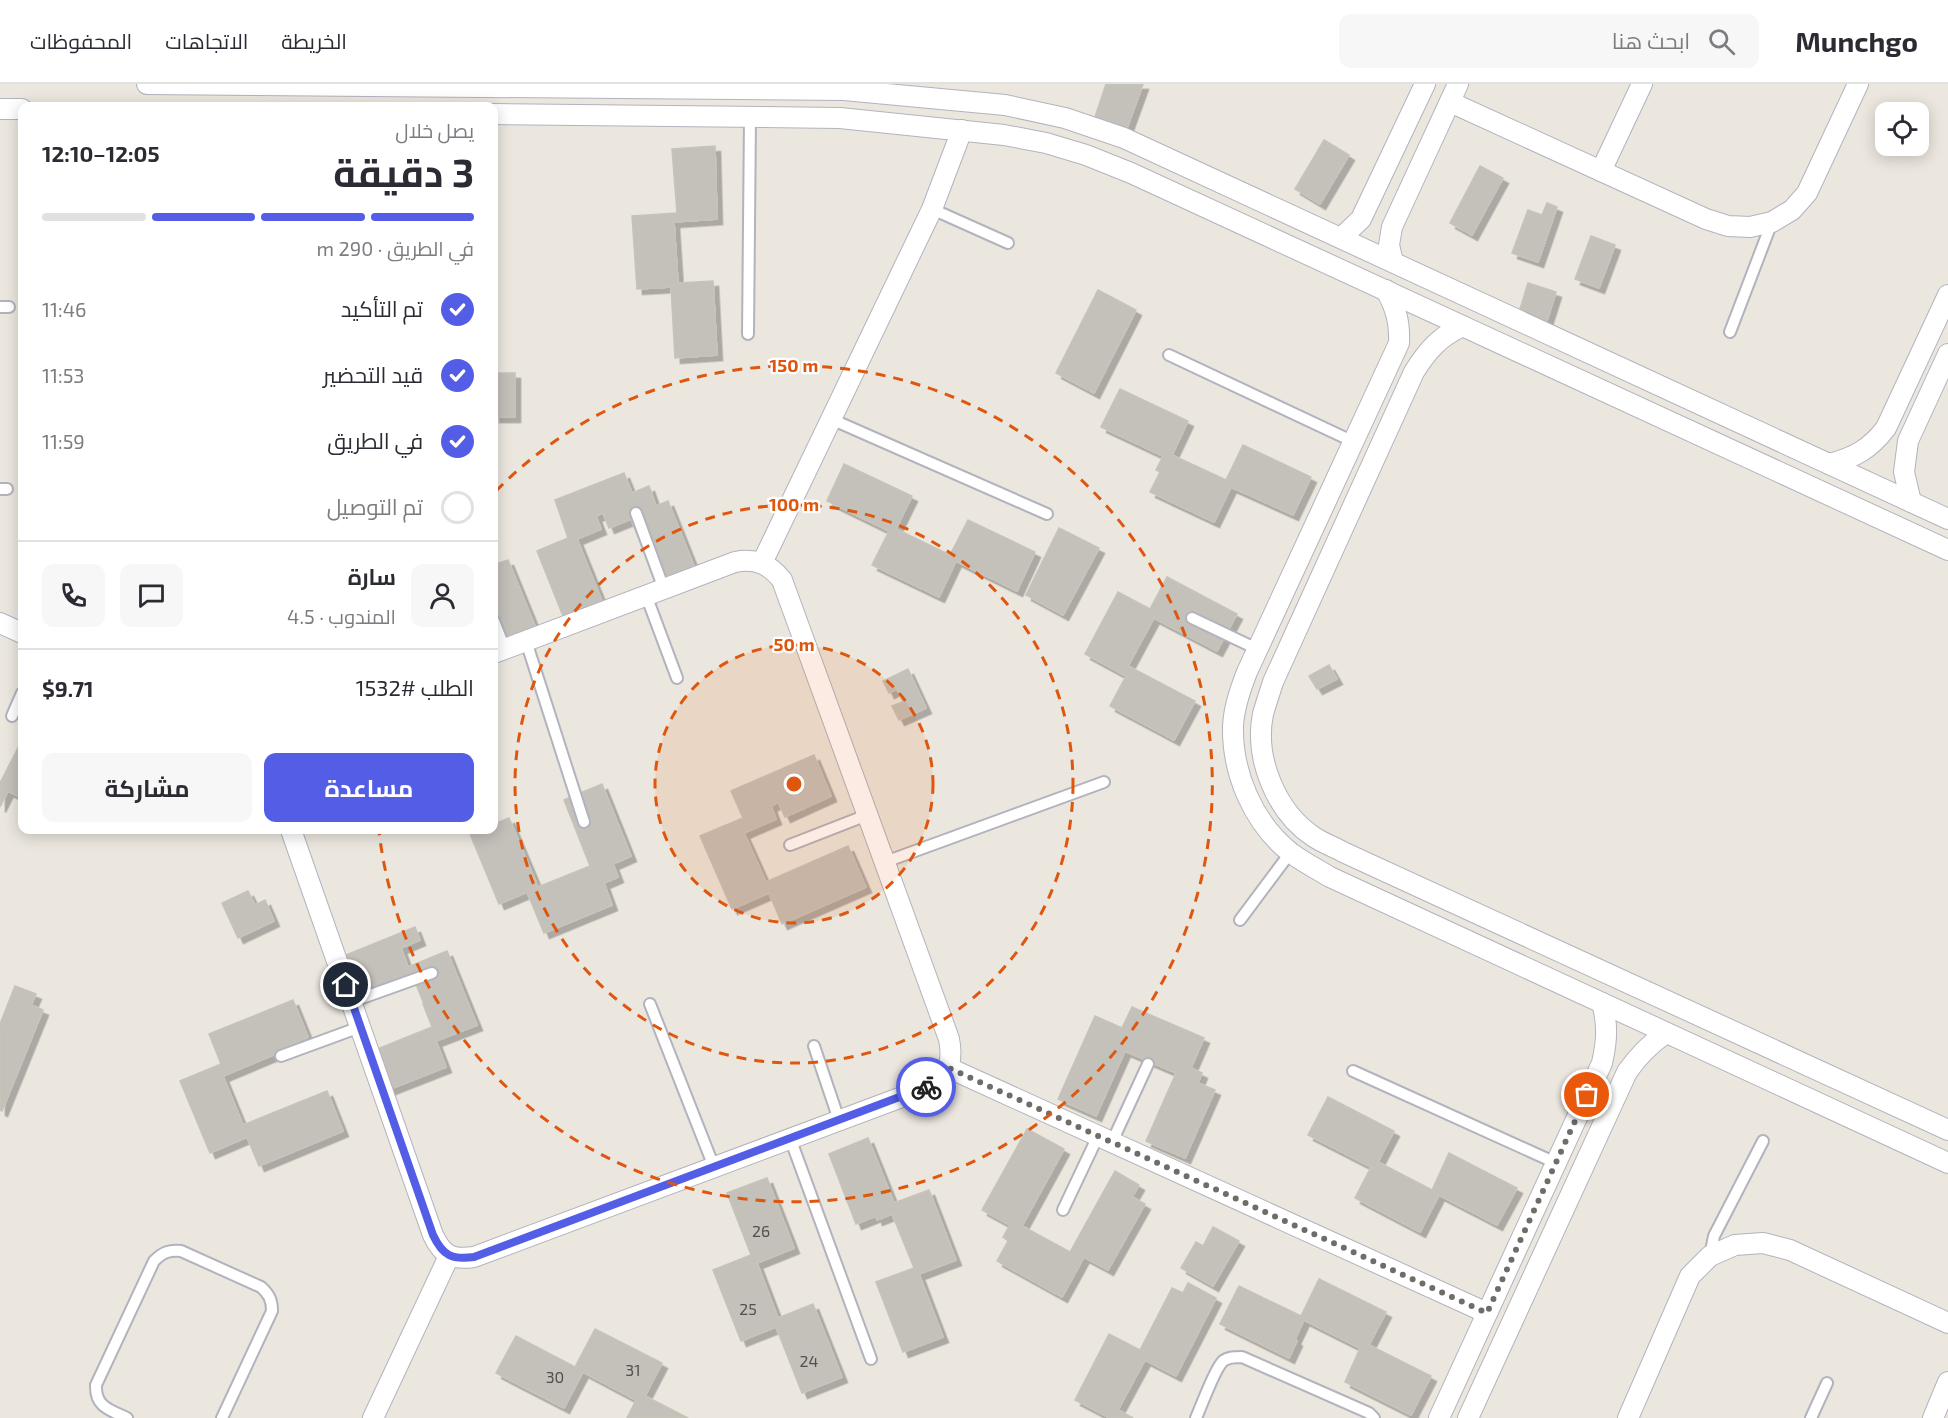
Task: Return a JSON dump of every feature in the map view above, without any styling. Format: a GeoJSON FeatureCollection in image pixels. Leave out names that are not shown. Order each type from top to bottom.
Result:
{"type":"FeatureCollection","features":[{"type":"Feature","properties":{"kind":"street"},"geometry":{"type":"LineString","coordinates":[[147,84],[637,86],[844,90],[1005,105],[1065,118],[1124,138],[1948,519]]}},
{"type":"Feature","properties":{"kind":"street"},"geometry":{"type":"LineString","coordinates":[[1393,262],[1389,245],[1392,228],[1458,84]]}},
{"type":"Feature","properties":{"kind":"street"},"geometry":{"type":"LineString","coordinates":[[1601,171],[1642,84]]}},
{"type":"Feature","properties":{"kind":"street"},"geometry":{"type":"LineString","coordinates":[[1450,102],[1706,219],[1728,226],[1750,227],[1772,222],[1792,210],[1807,193],[1858,84]]}},
{"type":"Feature","properties":{"kind":"street"},"geometry":{"type":"LineString","coordinates":[[1341,238],[1356,227],[1361,219],[1420,86]]}},
{"type":"Feature","properties":{"kind":"street"},"geometry":{"type":"LineString","coordinates":[[0,109],[18,109]]}},
{"type":"Feature","properties":{"kind":"street"},"geometry":{"type":"LineString","coordinates":[[498,114],[840,118],[962,130],[1035,141],[1086,155],[1131,172],[1948,550]]}},
{"type":"Feature","properties":{"kind":"street"},"geometry":{"type":"LineString","coordinates":[[762,563],[932,209],[962,130]]}},
{"type":"Feature","properties":{"kind":"street"},"geometry":{"type":"LineString","coordinates":[[1386,291],[1396,310],[1400,326],[1399,343],[1257,649],[1237,698],[1233,726],[1235,762],[1245,792],[1265,827],[1290,853],[1330,877],[1948,1163]]}},
{"type":"Feature","properties":{"kind":"street"},"geometry":{"type":"LineString","coordinates":[[1829,464],[1861,453],[1875,442],[1886,428],[1948,295]]}},
{"type":"Feature","properties":{"kind":"street"},"geometry":{"type":"LineString","coordinates":[[1463,326],[1448,333],[1435,343],[1423,357],[1397,408],[1273,682],[1263,715],[1262,749],[1270,783],[1288,812],[1313,836],[1343,852],[1943,1127],[1926,1153]]}},
{"type":"Feature","properties":{"kind":"street"},"geometry":{"type":"LineString","coordinates":[[1911,502],[1904,472],[1908,441],[1948,354]]}},
{"type":"Feature","properties":{"kind":"street"},"geometry":{"type":"LineString","coordinates":[[1374,399],[1397,408]]}},
{"type":"Feature","properties":{"kind":"street"},"geometry":{"type":"LineString","coordinates":[[292,834],[433,1235],[439,1247],[449,1256],[460,1259],[474,1257],[931,1085],[942,1078],[949,1068],[952,1053],[949,1039],[782,580],[774,570],[762,563],[744,560],[735,562],[499,651]]}},
{"type":"Feature","properties":{"kind":"street"},"geometry":{"type":"LineString","coordinates":[[0,623],[18,631]]}},
{"type":"Feature","properties":{"kind":"street"},"geometry":{"type":"LineString","coordinates":[[1468,1418],[1627,1072],[1638,1056],[1651,1044],[1658,1029],[1661,999]]}},
{"type":"Feature","properties":{"kind":"street"},"geometry":{"type":"LineString","coordinates":[[1439,1418],[1602,1063],[1607,1042],[1607,1022],[1602,1003]]}},
{"type":"Feature","properties":{"kind":"street"},"geometry":{"type":"LineString","coordinates":[[949,1068],[1487,1313]]}},
{"type":"Feature","properties":{"kind":"street"},"geometry":{"type":"LineString","coordinates":[[1587,1095],[1611,1106]]}},
{"type":"Feature","properties":{"kind":"street"},"geometry":{"type":"LineString","coordinates":[[1628,1418],[1690,1276],[1710,1256],[1735,1245],[1763,1243],[1781,1248],[1948,1323]]}},
{"type":"Feature","properties":{"kind":"street"},"geometry":{"type":"LineString","coordinates":[[373,1418],[449,1256]]}},
{"type":"Feature","properties":{"kind":"street"},"geometry":{"type":"LineString","coordinates":[[1933,1418],[1948,1382]]}},
{"type":"Feature","properties":{"kind":"lane"},"geometry":{"type":"LineString","coordinates":[[748,334],[750,117]]}},
{"type":"Feature","properties":{"kind":"lane"},"geometry":{"type":"LineString","coordinates":[[932,209],[1008,243]]}},
{"type":"Feature","properties":{"kind":"lane"},"geometry":{"type":"LineString","coordinates":[[1730,332],[1772,222]]}},
{"type":"Feature","properties":{"kind":"lane"},"geometry":{"type":"LineString","coordinates":[[1169,355],[1354,442]]}},
{"type":"Feature","properties":{"kind":"lane"},"geometry":{"type":"LineString","coordinates":[[831,419],[1047,514]]}},
{"type":"Feature","properties":{"kind":"lane"},"geometry":{"type":"LineString","coordinates":[[636,513],[677,678]]}},
{"type":"Feature","properties":{"kind":"lane"},"geometry":{"type":"LineString","coordinates":[[1192,618],[1257,649]]}},
{"type":"Feature","properties":{"kind":"lane"},"geometry":{"type":"LineString","coordinates":[[526,641],[584,822]]}},
{"type":"Feature","properties":{"kind":"lane"},"geometry":{"type":"LineString","coordinates":[[12,716],[18,702]]}},
{"type":"Feature","properties":{"kind":"lane"},"geometry":{"type":"LineString","coordinates":[[885,862],[1104,782]]}},
{"type":"Feature","properties":{"kind":"lane"},"geometry":{"type":"LineString","coordinates":[[790,844],[867,815]]}},
{"type":"Feature","properties":{"kind":"lane"},"geometry":{"type":"LineString","coordinates":[[1240,920],[1290,853]]}},
{"type":"Feature","properties":{"kind":"lane"},"geometry":{"type":"LineString","coordinates":[[351,1002],[432,973]]}},
{"type":"Feature","properties":{"kind":"lane"},"geometry":{"type":"LineString","coordinates":[[650,1004],[714,1167]]}},
{"type":"Feature","properties":{"kind":"lane"},"geometry":{"type":"LineString","coordinates":[[281,1056],[360,1027]]}},
{"type":"Feature","properties":{"kind":"lane"},"geometry":{"type":"LineString","coordinates":[[814,1046],[839,1120]]}},
{"type":"Feature","properties":{"kind":"lane"},"geometry":{"type":"LineString","coordinates":[[1063,1210],[1148,1064]]}},
{"type":"Feature","properties":{"kind":"lane"},"geometry":{"type":"LineString","coordinates":[[1353,1071],[1556,1163]]}},
{"type":"Feature","properties":{"kind":"lane"},"geometry":{"type":"LineString","coordinates":[[790,1138],[871,1359]]}},
{"type":"Feature","properties":{"kind":"lane"},"geometry":{"type":"LineString","coordinates":[[1710,1256],[1714,1236],[1763,1141]]}},
{"type":"Feature","properties":{"kind":"lane"},"geometry":{"type":"LineString","coordinates":[[127,1418],[100,1403],[96,1395],[96,1385],[154,1260],[161,1253],[171,1250],[181,1251],[261,1287],[268,1293],[272,1302],[272,1311],[222,1418]]}},
{"type":"Feature","properties":{"kind":"lane"},"geometry":{"type":"LineString","coordinates":[[1196,1418],[1218,1369],[1224,1361],[1232,1357],[1242,1357],[1369,1413],[1374,1418]]}},
{"type":"Feature","properties":{"kind":"lane"},"geometry":{"type":"LineString","coordinates":[[1811,1418],[1827,1383]]}},
{"type":"Feature","properties":{"kind":"building"},"geometry":{"type":"Polygon","coordinates":[[[1106,84],[1143,84],[1127,128],[1095,117],[1106,84]]]}},
{"type":"Feature","properties":{"kind":"building"},"geometry":{"type":"Polygon","coordinates":[[[1324,140],[1349,155],[1320,204],[1295,189],[1324,140]]]}},
{"type":"Feature","properties":{"kind":"building"},"geometry":{"type":"Polygon","coordinates":[[[715,146],[717,219],[674,222],[678,283],[713,281],[717,355],[675,358],[671,287],[637,289],[632,216],[677,213],[672,149],[715,146]]]}},
{"type":"Feature","properties":{"kind":"building"},"geometry":{"type":"Polygon","coordinates":[[[1480,166],[1503,178],[1472,235],[1450,223],[1480,166]]]}},
{"type":"Feature","properties":{"kind":"building"},"geometry":{"type":"Polygon","coordinates":[[[1547,203],[1557,207],[1538,262],[1512,253],[1528,210],[1542,215],[1547,203]]]}},
{"type":"Feature","properties":{"kind":"building"},"geometry":{"type":"Polygon","coordinates":[[[1591,236],[1615,245],[1599,288],[1575,279],[1591,236]]]}},
{"type":"Feature","properties":{"kind":"building"},"geometry":{"type":"Polygon","coordinates":[[[1528,283],[1556,292],[1543,333],[1515,325],[1528,283]]]}},
{"type":"Feature","properties":{"kind":"building"},"geometry":{"type":"Polygon","coordinates":[[[1098,290],[1136,310],[1094,393],[1056,373],[1098,290]]]}},
{"type":"Feature","properties":{"kind":"building"},"geometry":{"type":"Polygon","coordinates":[[[498,373],[515,373],[515,417],[498,417],[498,373]]]}},
{"type":"Feature","properties":{"kind":"building"},"geometry":{"type":"Polygon","coordinates":[[[1120,389],[1188,421],[1172,455],[1226,480],[1243,445],[1311,477],[1293,515],[1231,487],[1214,522],[1150,492],[1160,472],[1156,470],[1163,456],[1101,427],[1120,389]]]}},
{"type":"Feature","properties":{"kind":"building"},"geometry":{"type":"Polygon","coordinates":[[[844,464],[912,496],[896,529],[950,555],[968,520],[1035,552],[1017,591],[956,561],[939,597],[872,565],[889,531],[827,501],[844,464]]]}},
{"type":"Feature","properties":{"kind":"building"},"geometry":{"type":"Polygon","coordinates":[[[624,473],[632,493],[649,486],[656,506],[668,501],[696,571],[658,586],[631,519],[609,528],[603,513],[596,516],[601,529],[577,539],[604,606],[565,621],[537,551],[568,538],[555,500],[624,473]]]}},
{"type":"Feature","properties":{"kind":"building"},"geometry":{"type":"Polygon","coordinates":[[[1059,528],[1099,548],[1063,615],[1026,595],[1059,528]]]}},
{"type":"Feature","properties":{"kind":"building"},"geometry":{"type":"Polygon","coordinates":[[[508,560],[537,631],[498,647],[498,563],[508,560]]]}},
{"type":"Feature","properties":{"kind":"building"},"geometry":{"type":"Polygon","coordinates":[[[1167,577],[1237,614],[1217,651],[1154,618],[1128,666],[1195,701],[1174,740],[1110,706],[1126,676],[1085,654],[1118,592],[1150,609],[1167,577]]]}},
{"type":"Feature","properties":{"kind":"building"},"geometry":{"type":"Polygon","coordinates":[[[1329,665],[1337,679],[1317,689],[1309,676],[1329,665]]]}},
{"type":"Feature","properties":{"kind":"building"},"geometry":{"type":"Polygon","coordinates":[[[908,669],[926,708],[899,720],[892,706],[903,702],[897,689],[889,693],[883,681],[908,669]]]}},
{"type":"Feature","properties":{"kind":"building"},"geometry":{"type":"Polygon","coordinates":[[[18,748],[18,796],[8,791],[0,807],[0,783],[18,748]]]}},
{"type":"Feature","properties":{"kind":"building"},"geometry":{"type":"Polygon","coordinates":[[[814,755],[831,796],[785,817],[778,802],[771,806],[776,819],[744,833],[766,882],[848,846],[866,887],[782,924],[769,893],[732,909],[700,836],[743,818],[731,791],[814,755]]]}},
{"type":"Feature","properties":{"kind":"building"},"geometry":{"type":"Polygon","coordinates":[[[602,784],[631,856],[613,864],[618,877],[604,883],[612,905],[544,933],[527,892],[499,904],[470,834],[498,834],[498,822],[509,818],[538,887],[590,866],[564,800],[602,784]]]}},
{"type":"Feature","properties":{"kind":"building"},"geometry":{"type":"Polygon","coordinates":[[[248,891],[255,905],[265,900],[274,921],[238,938],[222,903],[248,891]]]}},
{"type":"Feature","properties":{"kind":"building"},"geometry":{"type":"Polygon","coordinates":[[[415,927],[420,940],[401,948],[408,967],[447,951],[477,1025],[436,1041],[446,1067],[380,1093],[365,1054],[432,1027],[424,1004],[413,977],[345,1002],[329,962],[415,927]]]}},
{"type":"Feature","properties":{"kind":"building"},"geometry":{"type":"Polygon","coordinates":[[[15,986],[36,994],[31,1005],[43,1010],[2,1111],[0,1110],[0,1024],[15,986]]]}},
{"type":"Feature","properties":{"kind":"building"},"geometry":{"type":"Polygon","coordinates":[[[293,1000],[308,1037],[291,1044],[292,1047],[223,1076],[243,1125],[327,1091],[343,1131],[259,1166],[247,1137],[210,1153],[180,1081],[221,1064],[209,1034],[293,1000]]]}},
{"type":"Feature","properties":{"kind":"building"},"geometry":{"type":"Polygon","coordinates":[[[1132,1007],[1204,1038],[1191,1068],[1202,1073],[1198,1083],[1215,1090],[1185,1158],[1146,1141],[1176,1073],[1125,1051],[1096,1116],[1058,1099],[1095,1016],[1122,1028],[1132,1007]]]}},
{"type":"Feature","properties":{"kind":"building"},"geometry":{"type":"Polygon","coordinates":[[[1328,1097],[1394,1131],[1378,1162],[1432,1190],[1449,1153],[1517,1188],[1497,1225],[1439,1195],[1420,1232],[1355,1198],[1371,1167],[1308,1135],[1328,1097]]]}},
{"type":"Feature","properties":{"kind":"building"},"geometry":{"type":"Polygon","coordinates":[[[1027,1129],[1064,1149],[1022,1226],[1070,1252],[1115,1171],[1139,1185],[1132,1197],[1145,1204],[1108,1270],[1084,1257],[1062,1297],[997,1261],[1008,1241],[1003,1237],[1010,1225],[982,1210],[1027,1129]]]}},
{"type":"Feature","properties":{"kind":"building"},"geometry":{"type":"Polygon","coordinates":[[[868,1138],[894,1203],[929,1190],[956,1260],[919,1274],[943,1337],[903,1352],[876,1282],[914,1268],[892,1214],[877,1220],[876,1216],[856,1224],[829,1154],[868,1138]]]}},
{"type":"Feature","properties":{"kind":"building"},"geometry":{"type":"Polygon","coordinates":[[[767,1178],[794,1248],[757,1263],[778,1318],[813,1304],[842,1377],[802,1393],[776,1327],[741,1341],[713,1270],[751,1255],[727,1193],[767,1178]]]}},
{"type":"Feature","properties":{"kind":"building"},"geometry":{"type":"Polygon","coordinates":[[[1213,1227],[1239,1241],[1213,1286],[1181,1268],[1196,1242],[1203,1246],[1213,1227]]]}},
{"type":"Feature","properties":{"kind":"building"},"geometry":{"type":"Polygon","coordinates":[[[1319,1279],[1386,1312],[1369,1345],[1431,1376],[1411,1415],[1345,1382],[1360,1348],[1304,1320],[1289,1358],[1220,1324],[1239,1286],[1301,1316],[1319,1279]]]}},
{"type":"Feature","properties":{"kind":"building"},"geometry":{"type":"Polygon","coordinates":[[[1188,1283],[1216,1298],[1176,1376],[1145,1360],[1118,1410],[1133,1418],[1110,1418],[1075,1400],[1109,1334],[1140,1350],[1172,1288],[1183,1293],[1188,1283]]]}},
{"type":"Feature","properties":{"kind":"building"},"geometry":{"type":"Polygon","coordinates":[[[595,1329],[662,1363],[645,1396],[688,1418],[627,1418],[636,1400],[583,1372],[564,1408],[496,1373],[516,1336],[575,1367],[595,1329]]]}},
{"type":"Feature","properties":{"kind":"way so far"},"geometry":{"type":"LineString","coordinates":[[926,1087],[942,1078],[949,1068],[1487,1313],[1587,1095]]}},
{"type":"Feature","properties":{"kind":"route"},"geometry":{"type":"LineString","coordinates":[[346,985],[433,1235],[439,1247],[449,1256],[460,1259],[474,1257],[926,1087]]}}]}
